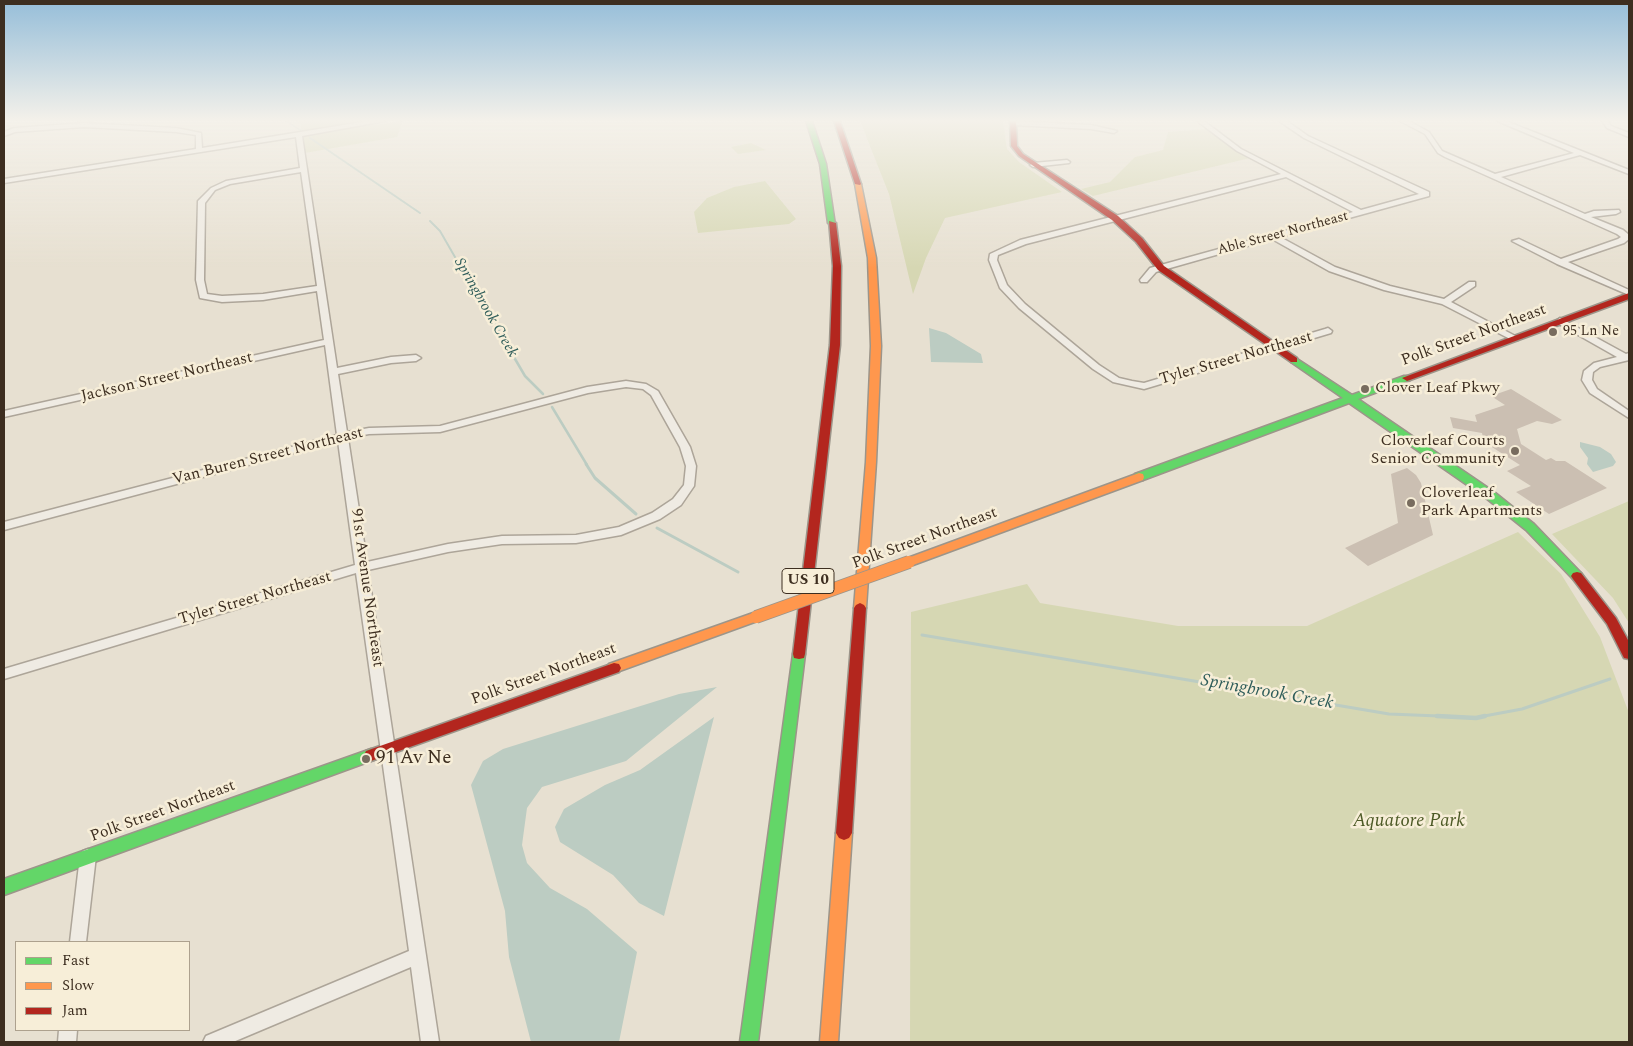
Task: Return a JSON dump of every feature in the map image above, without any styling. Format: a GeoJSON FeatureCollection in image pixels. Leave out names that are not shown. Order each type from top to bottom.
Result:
{"type":"FeatureCollection","features":[{"type":"Feature","properties":{"kind":"main road","name":"US 10"},"geometry":{"type":"LineString","coordinates":[[749,1042],[803,626],[835,345],[837,266],[824,170]]}},
{"type":"Feature","properties":{"kind":"main road"},"geometry":{"type":"LineString","coordinates":[[829,1042],[870,472],[876,346],[872,258],[867,225],[854,170]]}},
{"type":"Feature","properties":{"kind":"main road"},"geometry":{"type":"LineString","coordinates":[[1040,170],[1115,218],[1139,240],[1161,268],[1490,495],[1530,527],[1585,584],[1612,621],[1629,654]]}},
{"type":"Feature","properties":{"kind":"main road","name":"Polk Street Northeast"},"geometry":{"type":"LineString","coordinates":[[4,887],[909,562],[1629,295]]}},
{"type":"Feature","properties":{"kind":"street"},"geometry":{"type":"LineString","coordinates":[[4,181],[76,170]]}},
{"type":"Feature","properties":{"kind":"street"},"geometry":{"type":"LineString","coordinates":[[299,170],[228,182],[213,189],[201,203],[200,280],[203,296],[222,299],[263,297],[322,288]]}},
{"type":"Feature","properties":{"kind":"street","name":"91st Avenue Northeast"},"geometry":{"type":"LineString","coordinates":[[304,170],[363,567],[430,1042]]}},
{"type":"Feature","properties":{"kind":"street"},"geometry":{"type":"LineString","coordinates":[[1276,170],[1361,213]]}},
{"type":"Feature","properties":{"kind":"street","name":"Able Street Northeast"},"geometry":{"type":"LineString","coordinates":[[1144,280],[1153,270],[1426,194],[1377,170]]}},
{"type":"Feature","properties":{"kind":"street"},"geometry":{"type":"LineString","coordinates":[[1477,170],[1620,232],[1626,237],[1621,241],[1560,262]]}},
{"type":"Feature","properties":{"kind":"street"},"geometry":{"type":"LineString","coordinates":[[1493,177],[1519,170]]}},
{"type":"Feature","properties":{"kind":"street"},"geometry":{"type":"LineString","coordinates":[[1115,218],[1286,175]]}},
{"type":"Feature","properties":{"kind":"street"},"geometry":{"type":"LineString","coordinates":[[1584,217],[1594,213],[1616,212]]}},
{"type":"Feature","properties":{"kind":"street","name":"Tyler Street Northeast"},"geometry":{"type":"LineString","coordinates":[[1115,218],[1014,244],[994,254],[993,260],[1003,286],[1022,306],[1096,367],[1116,380],[1144,386],[1328,331]]}},
{"type":"Feature","properties":{"kind":"street"},"geometry":{"type":"LineString","coordinates":[[1274,237],[1332,269],[1355,278],[1445,302],[1515,338]]}},
{"type":"Feature","properties":{"kind":"street"},"geometry":{"type":"LineString","coordinates":[[1516,241],[1629,295]]}},
{"type":"Feature","properties":{"kind":"street"},"geometry":{"type":"LineString","coordinates":[[1445,302],[1472,284]]}},
{"type":"Feature","properties":{"kind":"street"},"geometry":{"type":"LineString","coordinates":[[1560,322],[1628,358]]}},
{"type":"Feature","properties":{"kind":"street","name":"Jackson Street Northeast"},"geometry":{"type":"LineString","coordinates":[[4,414],[330,341]]}},
{"type":"Feature","properties":{"kind":"street"},"geometry":{"type":"LineString","coordinates":[[334,372],[391,360],[416,358]]}},
{"type":"Feature","properties":{"kind":"street"},"geometry":{"type":"LineString","coordinates":[[1628,358],[1596,365],[1589,371],[1587,380],[1593,391],[1629,414]]}},
{"type":"Feature","properties":{"kind":"street","name":"Van Buren Street Northeast"},"geometry":{"type":"LineString","coordinates":[[4,526],[344,436],[369,431],[440,429],[586,390],[626,384],[646,387],[655,392],[685,447],[690,471]]}},
{"type":"Feature","properties":{"kind":"street","name":"Tyler Street Northeast"},"geometry":{"type":"LineString","coordinates":[[4,674],[363,567],[448,548],[502,540],[576,539],[621,532],[656,516],[677,502],[689,486],[690,471]]}},
{"type":"Feature","properties":{"kind":"street"},"geometry":{"type":"LineString","coordinates":[[78,941],[88,856]]}},
{"type":"Feature","properties":{"kind":"street"},"geometry":{"type":"LineString","coordinates":[[212,1042],[418,956]]}},
{"type":"Feature","properties":{"kind":"green space"},"geometry":{"type":"Polygon","coordinates":[[[879,170],[1030,170],[1062,192],[945,218],[926,258],[913,294],[889,194],[879,170]]]}},
{"type":"Feature","properties":{"kind":"green space"},"geometry":{"type":"Polygon","coordinates":[[[1122,170],[1201,170],[1093,196],[1081,189],[1110,182],[1122,170]]]}},
{"type":"Feature","properties":{"kind":"green space"},"geometry":{"type":"Polygon","coordinates":[[[765,181],[796,219],[789,224],[698,233],[694,212],[707,198],[734,187],[765,181]]]}},
{"type":"Feature","properties":{"kind":"green space"},"geometry":{"type":"Polygon","coordinates":[[[1629,501],[1629,623],[1613,598],[1552,534],[1629,501]]]}},
{"type":"Feature","properties":{"kind":"green space","name":"Aquatore Park"},"geometry":{"type":"Polygon","coordinates":[[[1518,532],[1561,574],[1600,637],[1629,713],[1629,1042],[910,1042],[911,612],[1027,584],[1040,603],[1178,626],[1307,626],[1518,532]]]}},
{"type":"Feature","properties":{"kind":"shaded area"},"geometry":{"type":"Polygon","coordinates":[[[929,328],[946,333],[981,354],[983,363],[931,362],[929,328]]]}},
{"type":"Feature","properties":{"kind":"shaded area"},"geometry":{"type":"Polygon","coordinates":[[[1580,442],[1600,447],[1611,454],[1616,462],[1613,466],[1593,472],[1587,464],[1588,458],[1580,447],[1580,442]]]}},
{"type":"Feature","properties":{"kind":"shaded area"},"geometry":{"type":"Polygon","coordinates":[[[717,687],[626,761],[542,787],[527,808],[522,845],[527,863],[550,888],[587,909],[637,952],[619,1042],[531,1042],[509,957],[505,911],[471,785],[483,761],[503,749],[679,694],[717,687]]]}},
{"type":"Feature","properties":{"kind":"shaded area"},"geometry":{"type":"Polygon","coordinates":[[[714,717],[664,916],[639,903],[613,875],[560,842],[555,827],[564,809],[605,785],[640,770],[714,717]]]}},
{"type":"Feature","properties":{"kind":"building","name":"Cloverleaf Courts Senior Community"},"geometry":{"type":"Polygon","coordinates":[[[1511,389],[1562,420],[1552,424],[1537,421],[1517,429],[1521,444],[1546,460],[1551,458],[1556,461],[1565,461],[1607,488],[1549,514],[1516,492],[1531,486],[1507,471],[1520,465],[1484,442],[1482,433],[1453,428],[1450,417],[1477,422],[1475,415],[1505,405],[1491,396],[1511,389]]]}},
{"type":"Feature","properties":{"kind":"building","name":"Cloverleaf Park Apartments"},"geometry":{"type":"Polygon","coordinates":[[[1407,468],[1416,475],[1421,483],[1433,535],[1368,566],[1345,548],[1398,523],[1391,474],[1407,468]]]}},
{"type":"Feature","properties":{"kind":"waterway","name":"Springbrook Creek"},"geometry":{"type":"LineString","coordinates":[[357,170],[420,213]]}},
{"type":"Feature","properties":{"kind":"waterway","name":"Springbrook Creek"},"geometry":{"type":"LineString","coordinates":[[430,221],[440,231],[463,271]]}},
{"type":"Feature","properties":{"kind":"waterway","name":"Springbrook Creek"},"geometry":{"type":"LineString","coordinates":[[463,270],[525,376],[543,394]]}},
{"type":"Feature","properties":{"kind":"waterway","name":"Springbrook Creek"},"geometry":{"type":"LineString","coordinates":[[552,407],[587,465]]}},
{"type":"Feature","properties":{"kind":"waterway","name":"Springbrook Creek"},"geometry":{"type":"LineString","coordinates":[[586,464],[595,478],[636,514]]}},
{"type":"Feature","properties":{"kind":"waterway","name":"Springbrook Creek"},"geometry":{"type":"LineString","coordinates":[[657,528],[738,572]]}},
{"type":"Feature","properties":{"kind":"waterway","name":"Springbrook Creek"},"geometry":{"type":"LineString","coordinates":[[922,635],[1389,714],[1464,717]]}},
{"type":"Feature","properties":{"kind":"waterway","name":"Springbrook Creek"},"geometry":{"type":"LineString","coordinates":[[1479,717],[1522,709],[1610,679]]}},
{"type":"Feature","properties":{"kind":"waterway","name":"Springbrook Creek"},"geometry":{"type":"LineString","coordinates":[[1437,716],[1476,718],[1485,716]]}},
{"type":"Feature","properties":{"kind":"traffic: fast"},"geometry":{"type":"LineString","coordinates":[[824,170],[832,223]]}},
{"type":"Feature","properties":{"kind":"traffic: fast"},"geometry":{"type":"LineString","coordinates":[[1294,360],[1490,495],[1530,527],[1577,576]]}},
{"type":"Feature","properties":{"kind":"traffic: fast"},"geometry":{"type":"LineString","coordinates":[[1139,477],[1407,378]]}},
{"type":"Feature","properties":{"kind":"traffic: fast"},"geometry":{"type":"LineString","coordinates":[[749,1042],[799,654]]}},
{"type":"Feature","properties":{"kind":"traffic: fast"},"geometry":{"type":"LineString","coordinates":[[4,887],[371,755]]}},
{"type":"Feature","properties":{"kind":"traffic: slow"},"geometry":{"type":"LineString","coordinates":[[858,184],[872,258],[876,346],[871,462],[860,608]]}},
{"type":"Feature","properties":{"kind":"traffic: slow"},"geometry":{"type":"LineString","coordinates":[[909,562],[1139,477]]}},
{"type":"Feature","properties":{"kind":"traffic: slow"},"geometry":{"type":"LineString","coordinates":[[756,617],[909,562]]}},
{"type":"Feature","properties":{"kind":"traffic: slow"},"geometry":{"type":"LineString","coordinates":[[614,668],[756,617]]}},
{"type":"Feature","properties":{"kind":"traffic: slow"},"geometry":{"type":"LineString","coordinates":[[829,1042],[844,833]]}},
{"type":"Feature","properties":{"kind":"traffic: jam"},"geometry":{"type":"LineString","coordinates":[[853,170],[858,184]]}},
{"type":"Feature","properties":{"kind":"traffic: jam"},"geometry":{"type":"LineString","coordinates":[[1043,170],[1115,218],[1139,240],[1161,268],[1294,360]]}},
{"type":"Feature","properties":{"kind":"traffic: jam"},"geometry":{"type":"LineString","coordinates":[[799,654],[835,345],[837,266],[832,223]]}},
{"type":"Feature","properties":{"kind":"traffic: jam"},"geometry":{"type":"LineString","coordinates":[[1407,378],[1629,296]]}},
{"type":"Feature","properties":{"kind":"traffic: jam"},"geometry":{"type":"LineString","coordinates":[[1577,576],[1612,621],[1629,654]]}},
{"type":"Feature","properties":{"kind":"traffic: jam"},"geometry":{"type":"LineString","coordinates":[[844,833],[860,608]]}},
{"type":"Feature","properties":{"kind":"traffic: jam"},"geometry":{"type":"LineString","coordinates":[[371,755],[614,668]]}},
{"type":"Feature","properties":{"kind":"place","name":"95 Ln Ne"},"geometry":{"type":"Point","coordinates":[1553,332]}},
{"type":"Feature","properties":{"kind":"place","name":"Clover Leaf Pkwy"},"geometry":{"type":"Point","coordinates":[1365,389]}},
{"type":"Feature","properties":{"kind":"place","name":"Cloverleaf Courts Senior Community"},"geometry":{"type":"Point","coordinates":[1515,451]}},
{"type":"Feature","properties":{"kind":"place","name":"Cloverleaf Park Apartments"},"geometry":{"type":"Point","coordinates":[1411,503]}},
{"type":"Feature","properties":{"kind":"place","name":"91 Av Ne"},"geometry":{"type":"Point","coordinates":[366,759]}}]}
